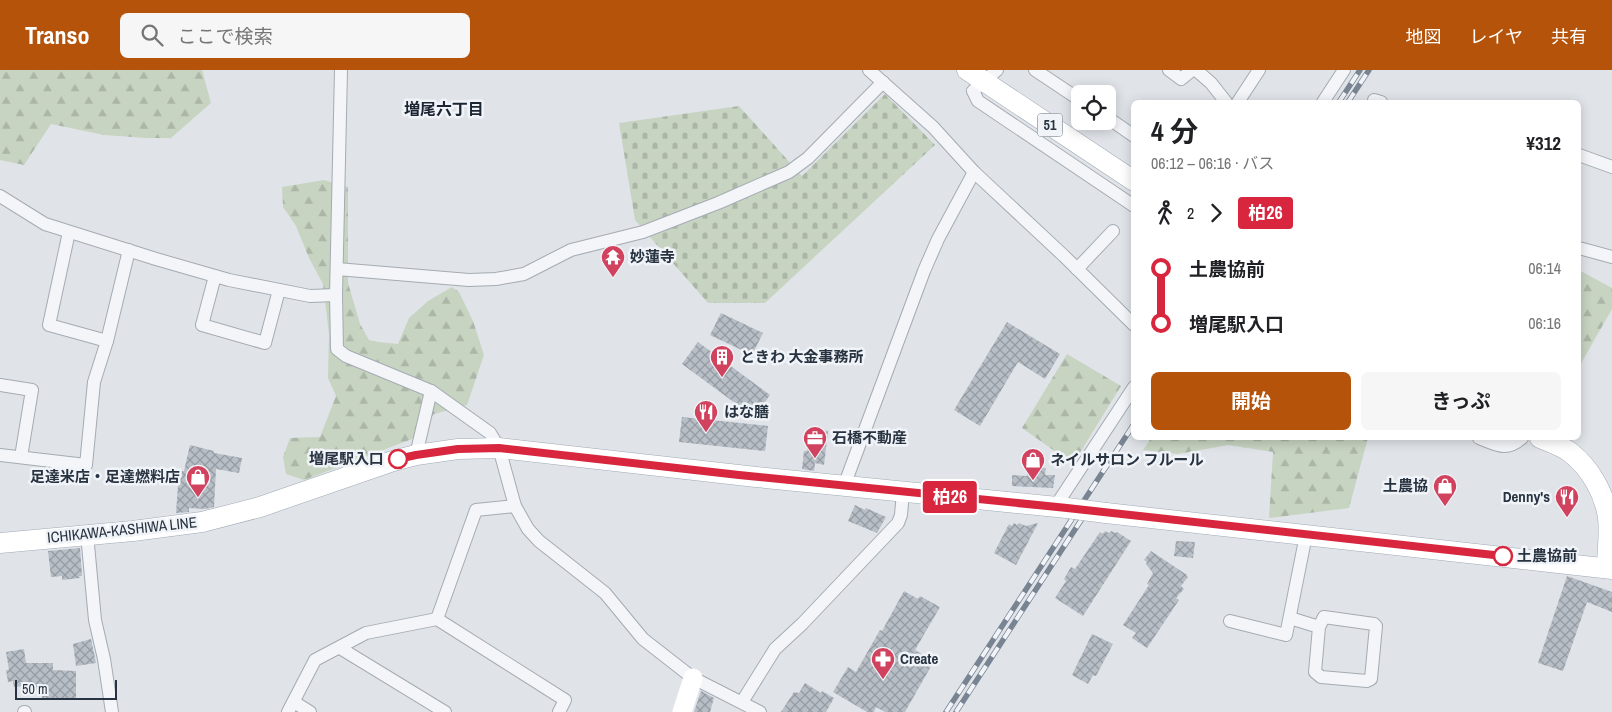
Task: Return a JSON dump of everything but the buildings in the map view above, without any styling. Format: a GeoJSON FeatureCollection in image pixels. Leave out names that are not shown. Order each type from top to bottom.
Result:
{"type":"FeatureCollection","features":[{"type":"Feature","properties":{"kind":"main road","name":"51"},"geometry":{"type":"LineString","coordinates":[[966,70],[990,76],[1131,179]]}},
{"type":"Feature","properties":{"kind":"main road","name":"ICHIKAWA-KASHIWA LINE"},"geometry":{"type":"LineString","coordinates":[[0,542],[170,527],[236,514],[260,507],[393,461],[416,455],[458,449],[499,448],[1609,569],[1608,519],[1597,485],[1582,463],[1570,452],[1544,440]]}},
{"type":"Feature","properties":{"kind":"street"},"geometry":{"type":"LineString","coordinates":[[341,70],[336,295],[337,348],[346,356],[431,391],[490,432],[499,448],[515,506],[528,529],[540,541],[605,593],[643,639],[693,678],[760,712]]}},
{"type":"Feature","properties":{"kind":"street"},"geometry":{"type":"LineString","coordinates":[[869,70],[933,127],[974,172],[1077,268],[1131,322]]}},
{"type":"Feature","properties":{"kind":"street"},"geometry":{"type":"LineString","coordinates":[[1035,70],[1071,94]]}},
{"type":"Feature","properties":{"kind":"street"},"geometry":{"type":"LineString","coordinates":[[1169,70],[1181,79],[1194,70],[1212,83],[1225,100]]}},
{"type":"Feature","properties":{"kind":"street"},"geometry":{"type":"LineString","coordinates":[[1239,100],[1259,70]]}},
{"type":"Feature","properties":{"kind":"street"},"geometry":{"type":"LineString","coordinates":[[1324,100],[1344,70]]}},
{"type":"Feature","properties":{"kind":"street"},"geometry":{"type":"LineString","coordinates":[[990,76],[973,91],[978,101],[1131,204]]}},
{"type":"Feature","properties":{"kind":"street"},"geometry":{"type":"LineString","coordinates":[[337,269],[468,280],[496,279],[524,274],[571,250],[643,232],[718,203],[789,172],[808,158],[883,82]]}},
{"type":"Feature","properties":{"kind":"street"},"geometry":{"type":"LineString","coordinates":[[1116,124],[1131,134]]}},
{"type":"Feature","properties":{"kind":"street"},"geometry":{"type":"LineString","coordinates":[[1581,156],[1612,167]]}},
{"type":"Feature","properties":{"kind":"street"},"geometry":{"type":"LineString","coordinates":[[844,486],[924,270],[938,239],[974,172]]}},
{"type":"Feature","properties":{"kind":"street"},"geometry":{"type":"LineString","coordinates":[[0,196],[45,224],[215,276],[310,296],[336,295]]}},
{"type":"Feature","properties":{"kind":"street"},"geometry":{"type":"LineString","coordinates":[[1077,268],[1113,231]]}},
{"type":"Feature","properties":{"kind":"street"},"geometry":{"type":"LineString","coordinates":[[70,232],[49,325],[107,341]]}},
{"type":"Feature","properties":{"kind":"street"},"geometry":{"type":"LineString","coordinates":[[1581,249],[1612,257]]}},
{"type":"Feature","properties":{"kind":"street"},"geometry":{"type":"LineString","coordinates":[[0,455],[86,465],[94,382],[107,341],[128,250]]}},
{"type":"Feature","properties":{"kind":"street"},"geometry":{"type":"LineString","coordinates":[[215,276],[202,325],[265,343],[278,290]]}},
{"type":"Feature","properties":{"kind":"street"},"geometry":{"type":"LineString","coordinates":[[0,385],[32,390],[21,458]]}},
{"type":"Feature","properties":{"kind":"street"},"geometry":{"type":"LineString","coordinates":[[416,455],[431,391]]}},
{"type":"Feature","properties":{"kind":"street"},"geometry":{"type":"LineString","coordinates":[[1061,508],[1131,392]]}},
{"type":"Feature","properties":{"kind":"street"},"geometry":{"type":"LineString","coordinates":[[1484,440],[1502,447],[1510,446],[1519,440]]}},
{"type":"Feature","properties":{"kind":"street"},"geometry":{"type":"LineString","coordinates":[[742,702],[775,649],[802,624],[898,523],[901,516],[903,492]]}},
{"type":"Feature","properties":{"kind":"street"},"geometry":{"type":"LineString","coordinates":[[437,619],[476,510],[515,506]]}},
{"type":"Feature","properties":{"kind":"street"},"geometry":{"type":"LineString","coordinates":[[87,534],[95,620],[112,712]]}},
{"type":"Feature","properties":{"kind":"street"},"geometry":{"type":"LineString","coordinates":[[1230,621],[1286,635],[1306,535]]}},
{"type":"Feature","properties":{"kind":"street"},"geometry":{"type":"LineString","coordinates":[[1324,617],[1374,624],[1376,626],[1371,679],[1367,681],[1321,677],[1315,672],[1319,627],[1324,617]]}},
{"type":"Feature","properties":{"kind":"street"},"geometry":{"type":"LineString","coordinates":[[1290,618],[1319,627]]}},
{"type":"Feature","properties":{"kind":"street"},"geometry":{"type":"LineString","coordinates":[[310,712],[291,707],[315,660],[366,633],[437,619],[565,700],[559,712]]}},
{"type":"Feature","properties":{"kind":"street"},"geometry":{"type":"LineString","coordinates":[[340,648],[445,712]]}},
{"type":"Feature","properties":{"kind":"street"},"geometry":{"type":"LineString","coordinates":[[682,712],[693,678]]}},
{"type":"Feature","properties":{"kind":"green space"},"geometry":{"type":"Polygon","coordinates":[[[0,70],[202,70],[211,103],[171,138],[104,135],[51,124],[24,165],[0,160],[0,70]]]}},
{"type":"Feature","properties":{"kind":"green space"},"geometry":{"type":"Polygon","coordinates":[[[885,94],[935,145],[765,303],[708,303],[635,220],[619,123],[739,106],[802,176],[885,94]]]}},
{"type":"Feature","properties":{"kind":"green space"},"geometry":{"type":"Polygon","coordinates":[[[324,180],[348,187],[348,283],[360,324],[369,340],[398,344],[409,318],[428,301],[452,287],[459,292],[473,321],[484,355],[467,405],[434,414],[412,439],[304,480],[286,474],[283,457],[290,438],[320,437],[336,396],[328,378],[329,334],[323,284],[309,258],[296,226],[283,207],[282,187],[324,180]]]}},
{"type":"Feature","properties":{"kind":"green space"},"geometry":{"type":"Polygon","coordinates":[[[1581,271],[1612,288],[1612,309],[1581,363],[1581,271]]]}},
{"type":"Feature","properties":{"kind":"green space"},"geometry":{"type":"Polygon","coordinates":[[[1067,354],[1121,386],[1073,464],[1022,428],[1067,354]]]}},
{"type":"Feature","properties":{"kind":"green space"},"geometry":{"type":"Polygon","coordinates":[[[1150,440],[1367,440],[1349,508],[1269,518],[1273,452],[1228,445],[1178,454],[1143,450],[1150,440]]]}},
{"type":"Feature","properties":{"kind":"railway"},"geometry":{"type":"LineString","coordinates":[[1340,100],[1360,70]]}},
{"type":"Feature","properties":{"kind":"railway"},"geometry":{"type":"LineString","coordinates":[[1349,100],[1369,70]]}},
{"type":"Feature","properties":{"kind":"railway"},"geometry":{"type":"LineString","coordinates":[[946,712],[1131,429]]}},
{"type":"Feature","properties":{"kind":"railway"},"geometry":{"type":"LineString","coordinates":[[956,712],[1091,505]]}},
{"type":"Feature","properties":{"kind":"bus line","name":"柏26"},"geometry":{"type":"LineString","coordinates":[[398,459],[458,449],[499,448],[1503,556]]}},
{"type":"Feature","properties":{"kind":"place","name":"妙蓮寺"},"geometry":{"type":"Point","coordinates":[613,278]}},
{"type":"Feature","properties":{"kind":"place","name":"ときわ 大金事務所"},"geometry":{"type":"Point","coordinates":[722,378]}},
{"type":"Feature","properties":{"kind":"place","name":"はな膳"},"geometry":{"type":"Point","coordinates":[706,433]}},
{"type":"Feature","properties":{"kind":"place","name":"増尾駅入口"},"geometry":{"type":"Point","coordinates":[398,459]}},
{"type":"Feature","properties":{"kind":"place","name":"石橋不動産"},"geometry":{"type":"Point","coordinates":[815,459]}},
{"type":"Feature","properties":{"kind":"place","name":"ネイルサロン フルール"},"geometry":{"type":"Point","coordinates":[1033,481]}},
{"type":"Feature","properties":{"kind":"place","name":"足達米店・足達燃料店"},"geometry":{"type":"Point","coordinates":[198,498]}},
{"type":"Feature","properties":{"kind":"place","name":"土農協"},"geometry":{"type":"Point","coordinates":[1445,507]}},
{"type":"Feature","properties":{"kind":"place","name":"Denny's"},"geometry":{"type":"Point","coordinates":[1567,518]}},
{"type":"Feature","properties":{"kind":"place","name":"土農協前"},"geometry":{"type":"Point","coordinates":[1503,556]}},
{"type":"Feature","properties":{"kind":"place","name":"Create"},"geometry":{"type":"Point","coordinates":[883,680]}},
{"type":"Feature","properties":{"kind":"district","name":"増尾六丁目"},"geometry":{"type":"Point","coordinates":[444,109]}}]}
